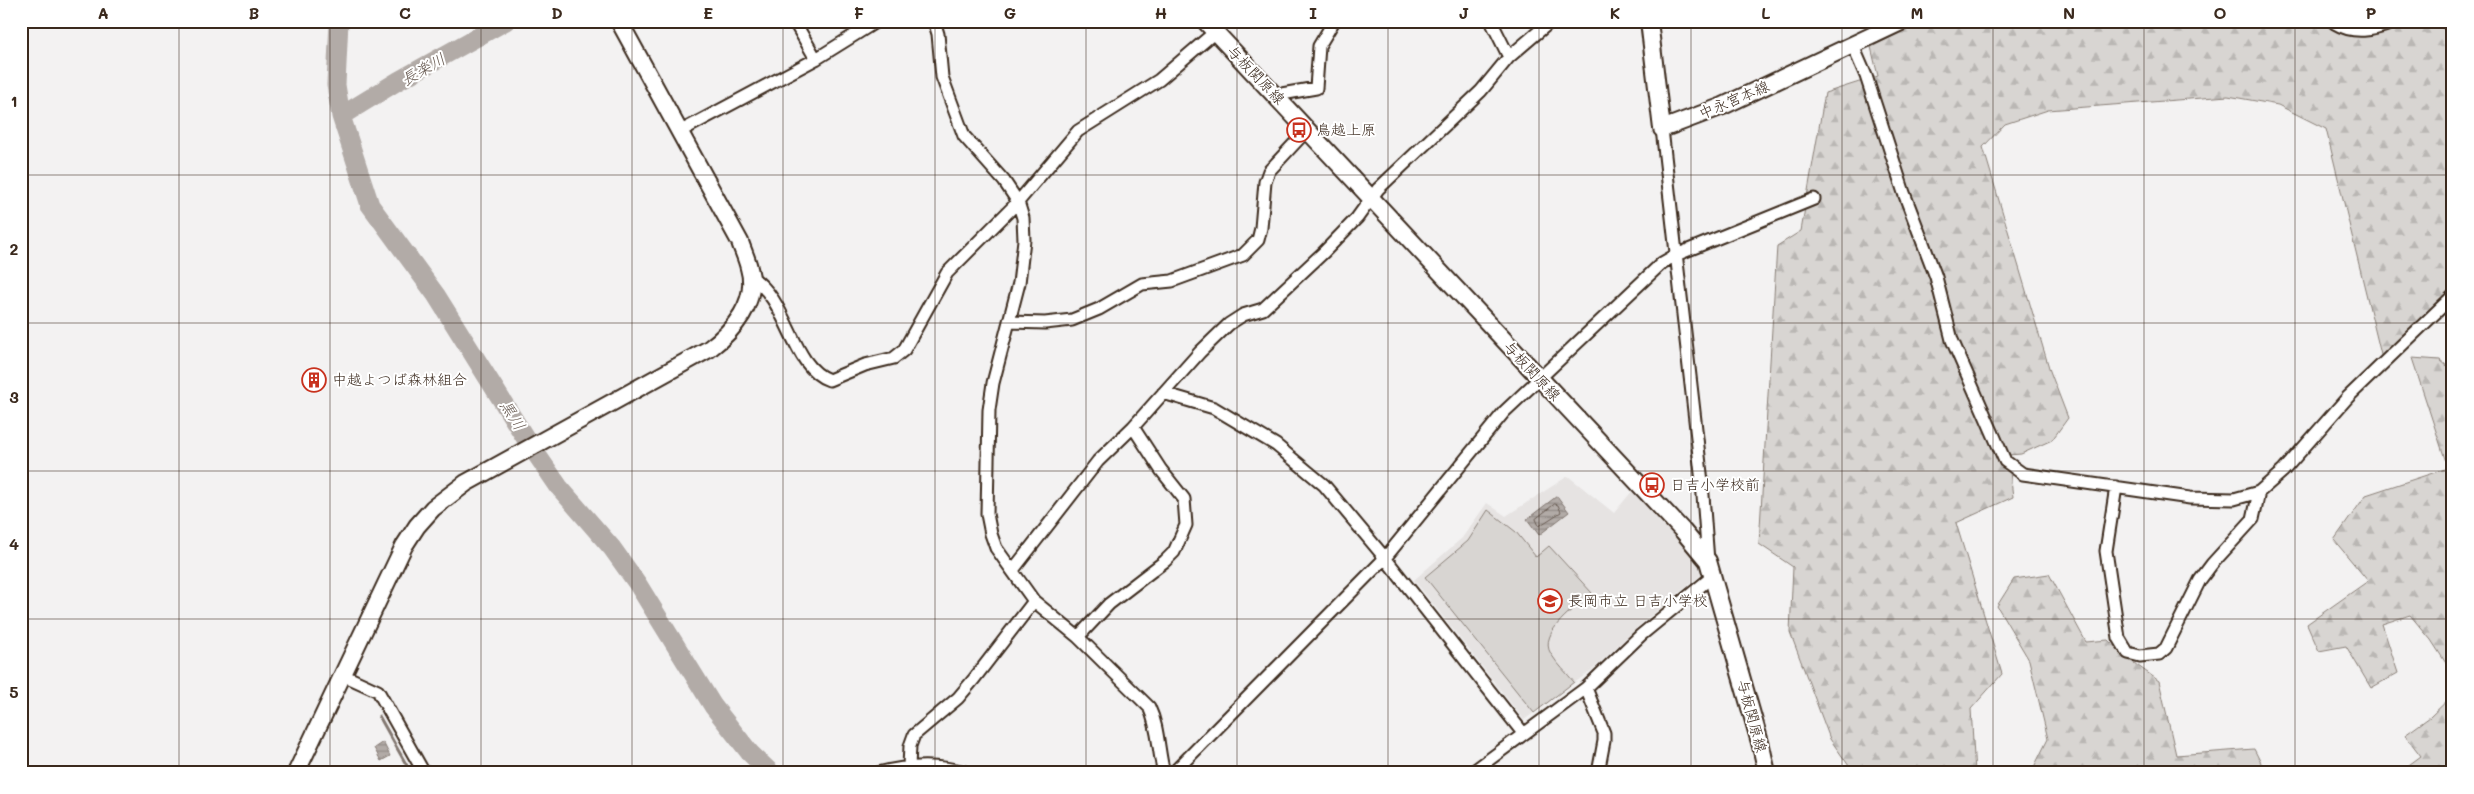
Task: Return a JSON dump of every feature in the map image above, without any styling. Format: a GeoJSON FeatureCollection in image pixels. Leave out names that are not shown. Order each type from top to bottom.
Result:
{"type":"FeatureCollection","features":[{"type":"Feature","properties":{"kind":"main road"},"geometry":{"type":"LineString","coordinates":[[296,773],[404,546],[417,526],[433,508],[451,493],[513,455],[693,358],[720,341],[743,313],[750,291],[751,277],[740,242],[618,21]]}},
{"type":"Feature","properties":{"kind":"main road"},"geometry":{"type":"LineString","coordinates":[[1649,21],[1662,129]]}},
{"type":"Feature","properties":{"kind":"main road","name":"中永宮本線"},"geometry":{"type":"LineString","coordinates":[[1662,129],[1723,106],[1903,21]]}},
{"type":"Feature","properties":{"kind":"main road"},"geometry":{"type":"LineString","coordinates":[[2336,21],[2352,27],[2363,28],[2373,28],[2391,21]]}},
{"type":"Feature","properties":{"kind":"main road"},"geometry":{"type":"LineString","coordinates":[[2449,21],[2453,23]]}},
{"type":"Feature","properties":{"kind":"main road","name":"与板関原線"},"geometry":{"type":"LineString","coordinates":[[1210,27],[1276,95],[1538,378],[1683,531],[1711,569],[1765,772]]}},
{"type":"Feature","properties":{"kind":"street"},"geometry":{"type":"LineString","coordinates":[[794,21],[816,59]]}},
{"type":"Feature","properties":{"kind":"street"},"geometry":{"type":"LineString","coordinates":[[679,132],[816,59],[877,21]]}},
{"type":"Feature","properties":{"kind":"street"},"geometry":{"type":"LineString","coordinates":[[934,21],[938,34],[942,77],[964,136],[1004,181],[1018,202],[1023,218],[1024,240],[1019,283],[993,383],[989,410],[987,514],[996,548],[1034,601],[1078,637],[1149,707],[1155,720],[1160,761],[1164,773]]}},
{"type":"Feature","properties":{"kind":"street"},"geometry":{"type":"LineString","coordinates":[[1276,95],[1316,88],[1319,46],[1334,21]]}},
{"type":"Feature","properties":{"kind":"street"},"geometry":{"type":"LineString","coordinates":[[1491,21],[1509,57]]}},
{"type":"Feature","properties":{"kind":"street"},"geometry":{"type":"LineString","coordinates":[[1013,570],[1098,461],[1133,427],[1229,324],[1243,315],[1263,309],[1318,258],[1357,218],[1372,198],[1481,91],[1509,57],[1551,21]]}},
{"type":"Feature","properties":{"kind":"street"},"geometry":{"type":"LineString","coordinates":[[751,277],[768,290],[815,374],[828,380],[860,367],[894,358],[904,350],[946,272],[1018,202],[1078,131],[1159,80],[1210,27]]}},
{"type":"Feature","properties":{"kind":"street"},"geometry":{"type":"LineString","coordinates":[[1853,46],[1866,76],[1904,193],[1936,277],[1952,340],[2005,461],[2015,470],[2029,476],[2212,499],[2234,499],[2259,492],[2283,471],[2348,397],[2453,296]]}},
{"type":"Feature","properties":{"kind":"street"},"geometry":{"type":"LineString","coordinates":[[1471,773],[1586,688],[1711,569],[1662,129]]}},
{"type":"Feature","properties":{"kind":"street"},"geometry":{"type":"LineString","coordinates":[[1010,322],[1045,323],[1072,320],[1099,309],[1142,284],[1172,281],[1243,255],[1251,249],[1260,234],[1265,182],[1269,172],[1307,130]]}},
{"type":"Feature","properties":{"kind":"street"},"geometry":{"type":"LineString","coordinates":[[1173,773],[1386,558],[1504,412],[1662,263],[1676,255],[1814,200]]}},
{"type":"Feature","properties":{"kind":"street"},"geometry":{"type":"LineString","coordinates":[[1163,393],[1214,408],[1276,445],[1324,485],[1386,558],[1523,733]]}},
{"type":"Feature","properties":{"kind":"street"},"geometry":{"type":"LineString","coordinates":[[1078,637],[1110,604],[1174,552],[1186,525],[1184,499],[1161,470],[1133,427]]}},
{"type":"Feature","properties":{"kind":"street"},"geometry":{"type":"LineString","coordinates":[[2116,487],[2106,551],[2111,592],[2122,646],[2128,653],[2140,656],[2160,654],[2166,648],[2200,580],[2253,519],[2259,492]]}},
{"type":"Feature","properties":{"kind":"street"},"geometry":{"type":"LineString","coordinates":[[909,766],[910,746],[914,735],[958,698],[1034,601]]}},
{"type":"Feature","properties":{"kind":"street"},"geometry":{"type":"LineString","coordinates":[[342,675],[378,691],[424,773]]}},
{"type":"Feature","properties":{"kind":"street"},"geometry":{"type":"LineString","coordinates":[[1586,688],[1604,733],[1598,773]]}},
{"type":"Feature","properties":{"kind":"street"},"geometry":{"type":"LineString","coordinates":[[878,773],[909,766],[941,766],[968,773]]}},
{"type":"Feature","properties":{"kind":"shaded area","name":"長岡市立 日吉小学校"},"geometry":{"type":"Polygon","coordinates":[[[1568,476],[1614,513],[1633,490],[1703,567],[1701,575],[1643,622],[1592,670],[1524,720],[1414,580],[1462,538],[1487,503],[1506,516],[1568,476]]]}},
{"type":"Feature","properties":{"kind":"green space"},"geometry":{"type":"Polygon","coordinates":[[[1925,21],[2326,21],[2348,33],[2365,35],[2384,33],[2400,26],[2406,21],[2453,21],[2453,307],[2383,363],[2326,129],[2278,105],[2228,96],[2048,110],[2005,124],[1983,147],[2050,371],[2068,418],[2052,440],[2021,454],[2008,455],[2013,497],[1956,523],[2002,674],[1971,709],[1975,773],[1854,773],[1830,739],[1790,632],[1793,567],[1759,544],[1777,246],[1801,231],[1825,93],[1878,76],[1871,47],[1925,21]]]}},
{"type":"Feature","properties":{"kind":"green space"},"geometry":{"type":"Polygon","coordinates":[[[2412,358],[2440,360],[2453,371],[2453,674],[2431,640],[2410,615],[2382,624],[2398,673],[2371,688],[2346,646],[2319,651],[2307,624],[2368,581],[2334,540],[2366,495],[2448,468],[2412,358]]]}},
{"type":"Feature","properties":{"kind":"green space"},"geometry":{"type":"Polygon","coordinates":[[[1488,510],[1516,532],[1536,557],[1549,546],[1592,593],[1569,612],[1554,628],[1548,646],[1556,661],[1574,682],[1534,713],[1425,577],[1468,541],[1488,510]]]}},
{"type":"Feature","properties":{"kind":"green space"},"geometry":{"type":"Polygon","coordinates":[[[2049,574],[2086,642],[2108,640],[2127,658],[2159,681],[2176,755],[2254,749],[2266,773],[2031,773],[2048,739],[2029,660],[1997,606],[2014,579],[2049,574]]]}},
{"type":"Feature","properties":{"kind":"green space"},"geometry":{"type":"Polygon","coordinates":[[[2453,695],[2453,773],[2398,773],[2421,756],[2405,735],[2430,717],[2453,695]]]}},
{"type":"Feature","properties":{"kind":"water"},"geometry":{"type":"Polygon","coordinates":[[[1557,496],[1569,512],[1539,535],[1527,519],[1557,496]]]}},
{"type":"Feature","properties":{"kind":"water"},"geometry":{"type":"Polygon","coordinates":[[[383,742],[390,756],[381,761],[374,748],[383,742]]]}},
{"type":"Feature","properties":{"kind":"waterway","name":"黒川"},"geometry":{"type":"LineString","coordinates":[[339,21],[336,85],[341,116],[370,205],[436,295],[526,439],[559,487],[612,548],[637,583],[713,706],[750,753],[771,773]]}},
{"type":"Feature","properties":{"kind":"waterway","name":"長楽川"},"geometry":{"type":"LineString","coordinates":[[341,116],[398,81],[506,21]]}},
{"type":"Feature","properties":{"kind":"waterway"},"geometry":{"type":"LineString","coordinates":[[379,716],[411,773]]}},
{"type":"Feature","properties":{"kind":"place","name":"鳥越上原"},"geometry":{"type":"Point","coordinates":[1299,130]}},
{"type":"Feature","properties":{"kind":"place","name":"中越よつば森林組合"},"geometry":{"type":"Point","coordinates":[314,380]}},
{"type":"Feature","properties":{"kind":"place","name":"日吉小学校前"},"geometry":{"type":"Point","coordinates":[1652,485]}},
{"type":"Feature","properties":{"kind":"place","name":"長岡市立 日吉小学校"},"geometry":{"type":"Point","coordinates":[1550,601]}}]}
